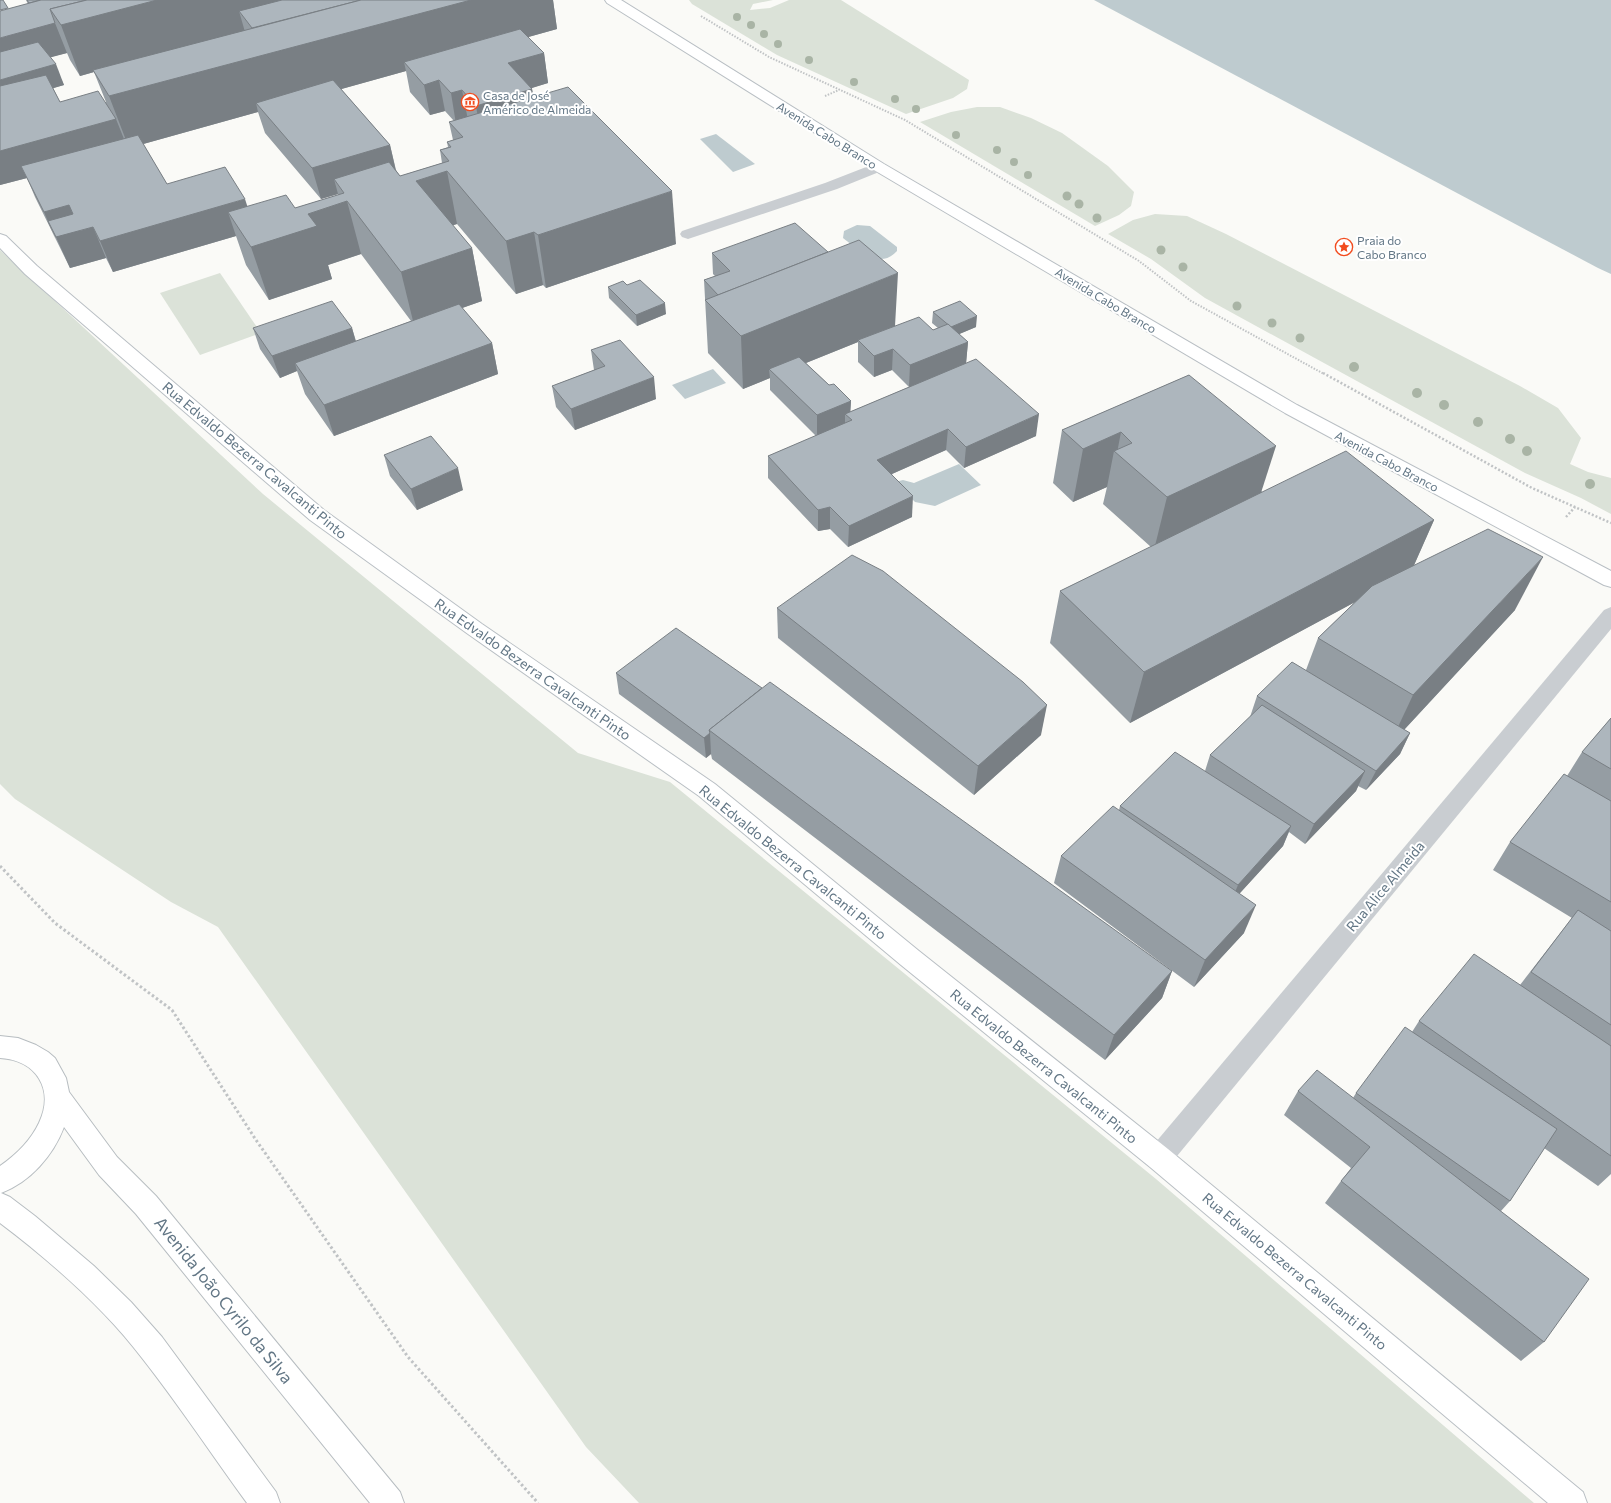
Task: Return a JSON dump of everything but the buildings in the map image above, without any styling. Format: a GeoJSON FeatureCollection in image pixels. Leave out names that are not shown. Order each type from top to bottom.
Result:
{"type":"FeatureCollection","features":[{"type":"Feature","properties":{"kind":"main road","name":"Avenida Cabo Branco"},"geometry":{"type":"LineString","coordinates":[[612,0],[879,167],[1291,409],[1611,580]]}},
{"type":"Feature","properties":{"kind":"main road","name":"Rua Edvaldo Bezerra Cavalcanti Pinto"},"geometry":{"type":"LineString","coordinates":[[0,239],[37,275],[317,515],[475,629],[707,790],[910,958],[1159,1158],[1572,1503]]}},
{"type":"Feature","properties":{"kind":"main road"},"geometry":{"type":"LineString","coordinates":[[0,1181],[25,1163],[43,1143],[54,1120],[58,1098],[54,1078],[43,1062],[26,1052],[2,1045]]}},
{"type":"Feature","properties":{"kind":"main road","name":"Avenida João Cyrilo da Silva"},"geometry":{"type":"LineString","coordinates":[[58,1098],[108,1166],[146,1205],[389,1503]]}},
{"type":"Feature","properties":{"kind":"main road"},"geometry":{"type":"LineString","coordinates":[[0,1206],[25,1225],[84,1276],[152,1346],[265,1503]]}},
{"type":"Feature","properties":{"kind":"street"},"geometry":{"type":"LineString","coordinates":[[688,234],[831,186],[879,167]]}},
{"type":"Feature","properties":{"kind":"street","name":"Rua Alice Almeida"},"geometry":{"type":"LineString","coordinates":[[1159,1158],[1611,615]]}},
{"type":"Feature","properties":{"kind":"path"},"geometry":{"type":"LineString","coordinates":[[698,14],[769,57],[905,120],[1139,261],[1191,301],[1532,488],[1611,523]]}},
{"type":"Feature","properties":{"kind":"path"},"geometry":{"type":"LineString","coordinates":[[0,866],[55,923],[172,1010],[256,1140],[408,1357],[538,1503]]}},
{"type":"Feature","properties":{"kind":"shaded area"},"geometry":{"type":"Polygon","coordinates":[[[689,0],[773,0],[753,4],[750,10],[770,8],[789,0],[841,0],[969,80],[967,89],[953,98],[906,114],[777,55],[692,4],[689,0]]]}},
{"type":"Feature","properties":{"kind":"shaded area"},"geometry":{"type":"Polygon","coordinates":[[[1094,0],[1611,0],[1611,274],[1598,268],[1094,0]]]}},
{"type":"Feature","properties":{"kind":"shaded area"},"geometry":{"type":"Polygon","coordinates":[[[977,107],[1000,107],[1031,118],[1062,133],[1108,166],[1134,192],[1131,206],[1119,215],[1095,226],[920,122],[951,112],[977,107]]]}},
{"type":"Feature","properties":{"kind":"shaded area"},"geometry":{"type":"Polygon","coordinates":[[[716,134],[755,164],[733,172],[700,139],[716,134]]]}},
{"type":"Feature","properties":{"kind":"shaded area"},"geometry":{"type":"Polygon","coordinates":[[[1155,214],[1187,216],[1226,234],[1520,386],[1558,408],[1581,438],[1570,464],[1588,472],[1611,478],[1611,514],[1581,498],[1525,473],[1205,298],[1151,259],[1108,234],[1133,220],[1155,214]]]}},
{"type":"Feature","properties":{"kind":"shaded area"},"geometry":{"type":"Polygon","coordinates":[[[857,225],[870,226],[897,247],[897,251],[890,257],[883,259],[876,259],[862,252],[843,238],[844,231],[857,225]]]}},
{"type":"Feature","properties":{"kind":"shaded area"},"geometry":{"type":"Polygon","coordinates":[[[0,250],[263,494],[578,753],[670,782],[1156,1179],[1534,1503],[639,1503],[586,1447],[218,927],[171,902],[15,799],[0,784],[0,250]]]}},
{"type":"Feature","properties":{"kind":"shaded area"},"geometry":{"type":"Polygon","coordinates":[[[220,273],[261,333],[200,355],[160,293],[220,273]]]}},
{"type":"Feature","properties":{"kind":"shaded area"},"geometry":{"type":"Polygon","coordinates":[[[713,369],[726,383],[685,399],[672,385],[713,369]]]}},
{"type":"Feature","properties":{"kind":"shaded area"},"geometry":{"type":"Polygon","coordinates":[[[959,464],[981,485],[935,506],[915,502],[895,482],[903,480],[914,483],[959,464]]]}},
{"type":"Feature","properties":{"kind":"place","name":"Casa de José Américo de Almeida"},"geometry":{"type":"Point","coordinates":[470,102]}},
{"type":"Feature","properties":{"kind":"place","name":"Praia do Cabo Branco"},"geometry":{"type":"Point","coordinates":[1344,247]}}]}
